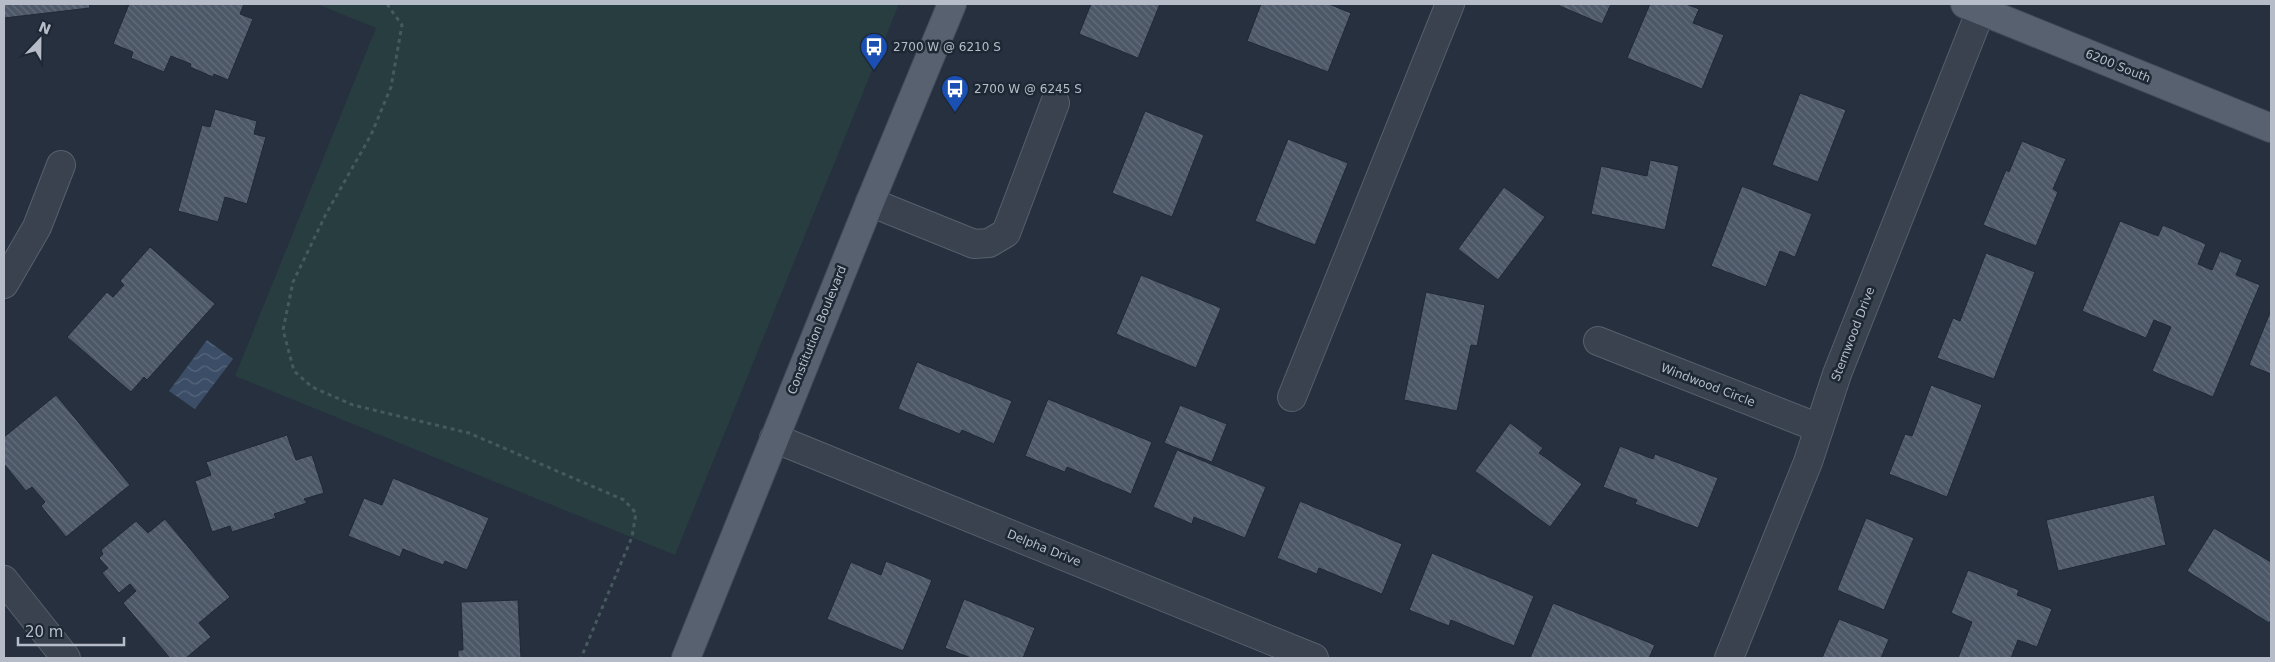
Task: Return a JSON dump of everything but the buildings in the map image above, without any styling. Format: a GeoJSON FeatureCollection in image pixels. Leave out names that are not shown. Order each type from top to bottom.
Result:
{"type":"FeatureCollection","features":[{"type":"Feature","properties":{"kind":"main road","name":"Constitution Boulevard"},"geometry":{"type":"LineString","coordinates":[[686,658],[952,4]]}},
{"type":"Feature","properties":{"kind":"main road","name":"6200 South"},"geometry":{"type":"LineString","coordinates":[[1973,7],[2271,128]]}},
{"type":"Feature","properties":{"kind":"street"},"geometry":{"type":"LineString","coordinates":[[1292,396],[1450,4]]}},
{"type":"Feature","properties":{"kind":"street","name":"Sternwood Drive"},"geometry":{"type":"LineString","coordinates":[[1728,658],[1804,471],[1840,365],[1973,7]]}},
{"type":"Feature","properties":{"kind":"street"},"geometry":{"type":"LineString","coordinates":[[870,202],[974,244],[989,243],[1006,233],[1056,103]]}},
{"type":"Feature","properties":{"kind":"street"},"geometry":{"type":"LineString","coordinates":[[4,284],[37,227],[61,165]]}},
{"type":"Feature","properties":{"kind":"street","name":"Windwood Circle"},"geometry":{"type":"LineString","coordinates":[[1598,341],[1819,428]]}},
{"type":"Feature","properties":{"kind":"street","name":"Delpha Drive"},"geometry":{"type":"LineString","coordinates":[[774,438],[1314,658]]}},
{"type":"Feature","properties":{"kind":"street"},"geometry":{"type":"LineString","coordinates":[[4,580],[66,658]]}},
{"type":"Feature","properties":{"kind":"path"},"geometry":{"type":"LineString","coordinates":[[387,4],[402,25],[391,87],[371,135],[326,214],[293,282],[283,330],[294,371],[312,387],[353,405],[470,433],[624,500],[636,513],[632,537],[581,658]]}},
{"type":"Feature","properties":{"kind":"green space"},"geometry":{"type":"Polygon","coordinates":[[[317,4],[899,4],[675,555],[235,376],[376,28],[317,4]]]}},
{"type":"Feature","properties":{"kind":"water"},"geometry":{"type":"Polygon","coordinates":[[[207,340],[233,359],[195,409],[169,391],[207,340]]]}},
{"type":"Feature","properties":{"kind":"place","name":"2700 W @ 6210 S"},"geometry":{"type":"Point","coordinates":[874,71]}},
{"type":"Feature","properties":{"kind":"place","name":"2700 W @ 6245 S"},"geometry":{"type":"Point","coordinates":[955,113]}}]}
